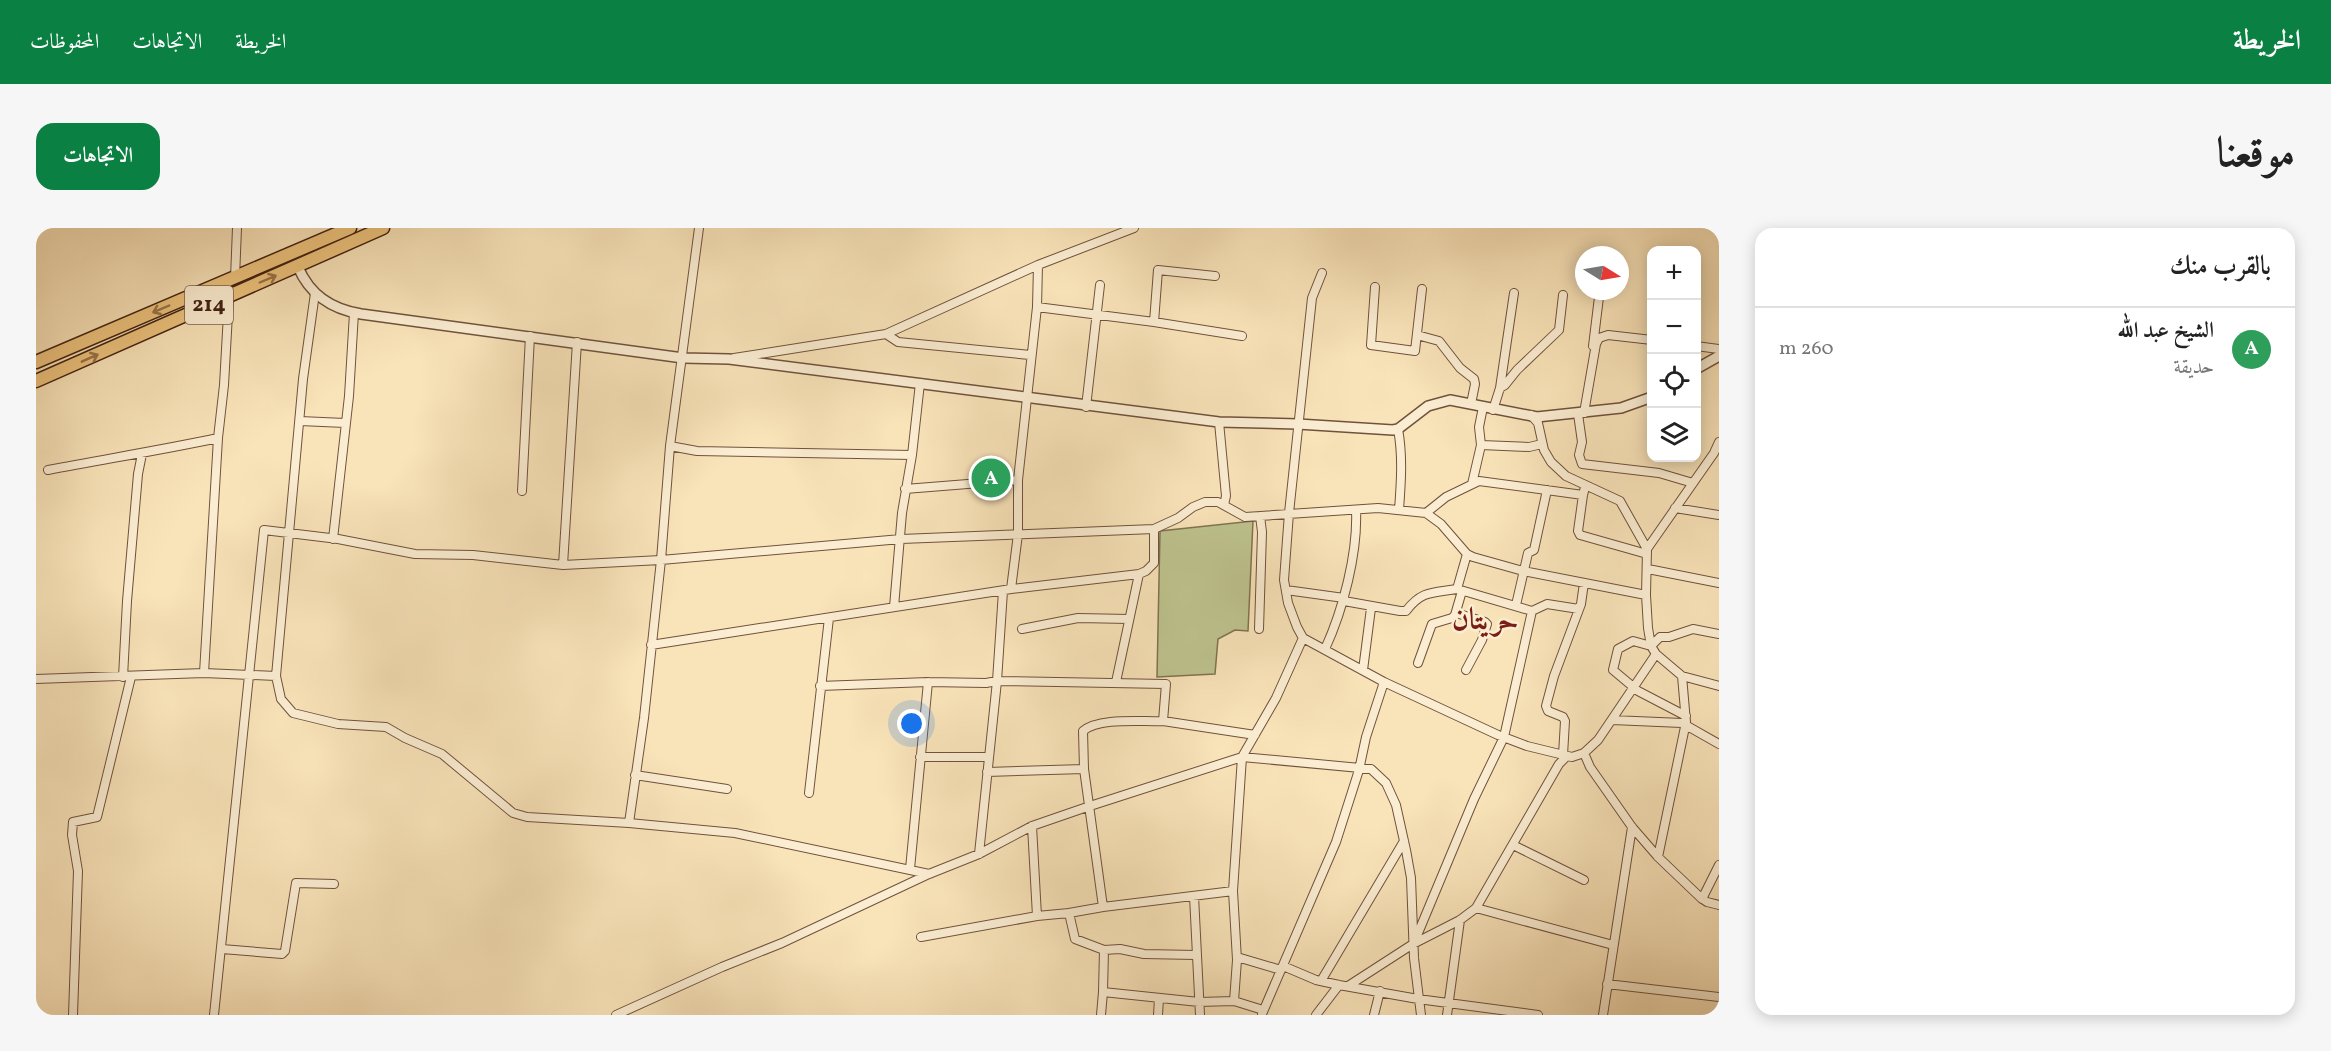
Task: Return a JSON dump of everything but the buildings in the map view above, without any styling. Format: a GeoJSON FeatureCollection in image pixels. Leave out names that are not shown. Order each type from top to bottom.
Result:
{"type":"FeatureCollection","features":[{"type":"Feature","properties":{"kind":"highway","name":"214"},"geometry":{"type":"LineString","coordinates":[[36,362],[350,228]]}},
{"type":"Feature","properties":{"kind":"highway","name":"214"},"geometry":{"type":"LineString","coordinates":[[36,381],[382,228]]}},
{"type":"Feature","properties":{"kind":"highway"},"geometry":{"type":"LineString","coordinates":[[305,248],[311,261]]}},
{"type":"Feature","properties":{"kind":"highway"},"geometry":{"type":"LineString","coordinates":[[282,258],[293,269]]}},
{"type":"Feature","properties":{"kind":"street"},"geometry":{"type":"LineString","coordinates":[[235,278],[237,228]]}},
{"type":"Feature","properties":{"kind":"street"},"geometry":{"type":"LineString","coordinates":[[628,823],[661,560],[670,446],[699,228]]}},
{"type":"Feature","properties":{"kind":"street"},"geometry":{"type":"LineString","coordinates":[[729,359],[886,334],[1038,265],[1134,228]]}},
{"type":"Feature","properties":{"kind":"street"},"geometry":{"type":"LineString","coordinates":[[978,854],[1007,590],[1018,534],[1018,480],[1037,307],[1038,265]]}},
{"type":"Feature","properties":{"kind":"street"},"geometry":{"type":"LineString","coordinates":[[293,269],[302,275],[315,293],[339,310],[354,313],[683,358],[729,359],[1086,407],[1219,422],[1388,430],[1398,429],[1428,406],[1450,400],[1537,417],[1621,408],[1647,399]]}},
{"type":"Feature","properties":{"kind":"street"},"geometry":{"type":"LineString","coordinates":[[1154,322],[1158,270],[1215,276]]}},
{"type":"Feature","properties":{"kind":"street"},"geometry":{"type":"LineString","coordinates":[[1322,273],[1312,298],[1284,580],[1288,603],[1303,638],[1384,682],[1504,737],[1527,746],[1572,757],[1584,753],[1598,740],[1656,654]]}},
{"type":"Feature","properties":{"kind":"street"},"geometry":{"type":"LineString","coordinates":[[1086,407],[1100,285]]}},
{"type":"Feature","properties":{"kind":"street"},"geometry":{"type":"LineString","coordinates":[[1375,287],[1371,345],[1415,351],[1422,289]]}},
{"type":"Feature","properties":{"kind":"street"},"geometry":{"type":"LineString","coordinates":[[315,293],[310,321],[276,676],[281,699],[293,713],[338,724],[386,727],[442,754],[513,813],[527,817],[735,833],[929,874]]}},
{"type":"Feature","properties":{"kind":"street"},"geometry":{"type":"LineString","coordinates":[[1493,410],[1500,388],[1514,293]]}},
{"type":"Feature","properties":{"kind":"street"},"geometry":{"type":"LineString","coordinates":[[1500,388],[1559,330],[1563,295]]}},
{"type":"Feature","properties":{"kind":"street"},"geometry":{"type":"LineString","coordinates":[[204,673],[229,296]]}},
{"type":"Feature","properties":{"kind":"street"},"geometry":{"type":"LineString","coordinates":[[1599,300],[1581,414],[1579,455],[1582,464],[1659,473],[1693,483]]}},
{"type":"Feature","properties":{"kind":"street"},"geometry":{"type":"LineString","coordinates":[[1037,307],[1242,336]]}},
{"type":"Feature","properties":{"kind":"street"},"geometry":{"type":"LineString","coordinates":[[333,539],[349,396],[354,313]]}},
{"type":"Feature","properties":{"kind":"street"},"geometry":{"type":"LineString","coordinates":[[886,334],[898,342],[1030,355]]}},
{"type":"Feature","properties":{"kind":"street"},"geometry":{"type":"LineString","coordinates":[[1417,335],[1439,341],[1460,368],[1474,379],[1471,404]]}},
{"type":"Feature","properties":{"kind":"street"},"geometry":{"type":"LineString","coordinates":[[1581,414],[1599,338],[1608,335],[1647,339]]}},
{"type":"Feature","properties":{"kind":"street"},"geometry":{"type":"LineString","coordinates":[[522,491],[530,336]]}},
{"type":"Feature","properties":{"kind":"street"},"geometry":{"type":"LineString","coordinates":[[563,565],[577,342]]}},
{"type":"Feature","properties":{"kind":"street"},"geometry":{"type":"LineString","coordinates":[[1701,347],[1719,349]]}},
{"type":"Feature","properties":{"kind":"street"},"geometry":{"type":"LineString","coordinates":[[1701,366],[1719,356]]}},
{"type":"Feature","properties":{"kind":"street"},"geometry":{"type":"LineString","coordinates":[[894,607],[905,489],[912,455],[920,383]]}},
{"type":"Feature","properties":{"kind":"street"},"geometry":{"type":"LineString","coordinates":[[1472,484],[1481,445],[1479,427],[1483,407]]}},
{"type":"Feature","properties":{"kind":"street"},"geometry":{"type":"LineString","coordinates":[[1531,415],[1538,423],[1542,444],[1551,462],[1584,491]]}},
{"type":"Feature","properties":{"kind":"street"},"geometry":{"type":"LineString","coordinates":[[300,421],[345,423]]}},
{"type":"Feature","properties":{"kind":"street"},"geometry":{"type":"LineString","coordinates":[[1219,422],[1226,496],[1224,505]]}},
{"type":"Feature","properties":{"kind":"street"},"geometry":{"type":"LineString","coordinates":[[1398,429],[1402,481],[1399,510]]}},
{"type":"Feature","properties":{"kind":"street"},"geometry":{"type":"LineString","coordinates":[[48,470],[218,438]]}},
{"type":"Feature","properties":{"kind":"street"},"geometry":{"type":"LineString","coordinates":[[1647,551],[1719,442]]}},
{"type":"Feature","properties":{"kind":"street"},"geometry":{"type":"LineString","coordinates":[[1481,445],[1529,447],[1542,444]]}},
{"type":"Feature","properties":{"kind":"street"},"geometry":{"type":"LineString","coordinates":[[670,446],[697,451],[912,455]]}},
{"type":"Feature","properties":{"kind":"street"},"geometry":{"type":"LineString","coordinates":[[73,1015],[78,871],[72,835],[73,822],[97,817],[127,677],[127,601],[138,474],[142,454]]}},
{"type":"Feature","properties":{"kind":"street"},"geometry":{"type":"LineString","coordinates":[[1707,462],[1719,461]]}},
{"type":"Feature","properties":{"kind":"street"},"geometry":{"type":"LineString","coordinates":[[905,489],[1018,480]]}},
{"type":"Feature","properties":{"kind":"street"},"geometry":{"type":"LineString","coordinates":[[1426,513],[1446,497],[1479,481],[1547,490],[1584,491],[1620,501],[1647,551],[1646,595],[1651,646],[1656,654],[1682,676],[1719,686]]}},
{"type":"Feature","properties":{"kind":"street"},"geometry":{"type":"LineString","coordinates":[[1516,605],[1528,553],[1534,550],[1547,490]]}},
{"type":"Feature","properties":{"kind":"street"},"geometry":{"type":"LineString","coordinates":[[1584,491],[1578,531],[1580,535],[1647,551]]}},
{"type":"Feature","properties":{"kind":"street"},"geometry":{"type":"LineString","coordinates":[[214,1015],[264,530],[333,539],[415,554],[472,555],[563,565],[661,560],[901,539],[1154,529],[1205,502],[1218,502],[1245,517],[1378,508],[1426,513],[1441,524],[1467,554],[1523,571],[1646,595]]}},
{"type":"Feature","properties":{"kind":"street"},"geometry":{"type":"LineString","coordinates":[[1675,508],[1719,515]]}},
{"type":"Feature","properties":{"kind":"street"},"geometry":{"type":"LineString","coordinates":[[1325,649],[1338,621],[1344,599],[1357,527],[1356,510]]}},
{"type":"Feature","properties":{"kind":"street"},"geometry":{"type":"LineString","coordinates":[[1259,629],[1262,532],[1260,516]]}},
{"type":"Feature","properties":{"kind":"street"},"geometry":{"type":"LineString","coordinates":[[651,645],[1007,590],[1138,574],[1146,571],[1154,563],[1154,529]]}},
{"type":"Feature","properties":{"kind":"street"},"geometry":{"type":"LineString","coordinates":[[1418,663],[1432,624],[1452,618],[1456,613],[1467,554]]}},
{"type":"Feature","properties":{"kind":"street"},"geometry":{"type":"LineString","coordinates":[[1647,569],[1719,583]]}},
{"type":"Feature","properties":{"kind":"street"},"geometry":{"type":"LineString","coordinates":[[1116,682],[1138,574]]}},
{"type":"Feature","properties":{"kind":"street"},"geometry":{"type":"LineString","coordinates":[[1316,1015],[1343,986],[1413,944],[1460,920],[1476,908],[1565,756],[1565,721],[1563,717],[1548,711],[1546,706],[1554,676],[1583,597],[1584,583]]}},
{"type":"Feature","properties":{"kind":"street"},"geometry":{"type":"LineString","coordinates":[[1286,590],[1344,599],[1371,608],[1406,611],[1416,598],[1426,594],[1460,590],[1532,611],[1547,604],[1579,609]]}},
{"type":"Feature","properties":{"kind":"street"},"geometry":{"type":"LineString","coordinates":[[1363,670],[1371,608]]}},
{"type":"Feature","properties":{"kind":"street"},"geometry":{"type":"LineString","coordinates":[[1413,944],[1474,799],[1504,737],[1532,611]]}},
{"type":"Feature","properties":{"kind":"street"},"geometry":{"type":"LineString","coordinates":[[1456,613],[1487,623],[1482,640],[1466,670]]}},
{"type":"Feature","properties":{"kind":"street"},"geometry":{"type":"LineString","coordinates":[[809,793],[829,618]]}},
{"type":"Feature","properties":{"kind":"street"},"geometry":{"type":"LineString","coordinates":[[1022,629],[1078,618],[1129,619]]}},
{"type":"Feature","properties":{"kind":"street"},"geometry":{"type":"LineString","coordinates":[[1651,646],[1660,637],[1668,637],[1693,629],[1719,634]]}},
{"type":"Feature","properties":{"kind":"street"},"geometry":{"type":"LineString","coordinates":[[1233,1001],[1236,957],[1233,891],[1242,757],[1276,698],[1303,638]]}},
{"type":"Feature","properties":{"kind":"street"},"geometry":{"type":"LineString","coordinates":[[1651,646],[1634,641],[1618,649],[1613,670],[1633,687],[1719,744]]}},
{"type":"Feature","properties":{"kind":"street"},"geometry":{"type":"LineString","coordinates":[[36,679],[204,673],[276,676]]}},
{"type":"Feature","properties":{"kind":"street"},"geometry":{"type":"LineString","coordinates":[[1658,857],[1686,721],[1682,676]]}},
{"type":"Feature","properties":{"kind":"street"},"geometry":{"type":"LineString","coordinates":[[820,686],[997,681],[1166,684],[1163,721]]}},
{"type":"Feature","properties":{"kind":"street"},"geometry":{"type":"LineString","coordinates":[[910,870],[928,682]]}},
{"type":"Feature","properties":{"kind":"street"},"geometry":{"type":"LineString","coordinates":[[1103,992],[1199,1002],[1233,1001],[1262,1013],[1336,842],[1359,770],[1365,737],[1384,682]]}},
{"type":"Feature","properties":{"kind":"street"},"geometry":{"type":"LineString","coordinates":[[1612,720],[1686,721]]}},
{"type":"Feature","properties":{"kind":"street"},"geometry":{"type":"LineString","coordinates":[[1103,907],[1084,769],[1083,731],[1090,725],[1102,722],[1163,721],[1255,735]]}},
{"type":"Feature","properties":{"kind":"street"},"geometry":{"type":"LineString","coordinates":[[1584,753],[1590,767],[1632,827],[1658,857],[1702,899],[1719,905]]}},
{"type":"Feature","properties":{"kind":"street"},"geometry":{"type":"LineString","coordinates":[[920,757],[988,757]]}},
{"type":"Feature","properties":{"kind":"street"},"geometry":{"type":"LineString","coordinates":[[616,1015],[978,854],[1032,826],[1242,757],[1359,770],[1371,769],[1386,783],[1396,805],[1412,878],[1413,944],[1421,1015]]}},
{"type":"Feature","properties":{"kind":"street"},"geometry":{"type":"LineString","coordinates":[[987,772],[1084,769]]}},
{"type":"Feature","properties":{"kind":"street"},"geometry":{"type":"LineString","coordinates":[[635,775],[727,789]]}},
{"type":"Feature","properties":{"kind":"street"},"geometry":{"type":"LineString","coordinates":[[1032,826],[1037,916]]}},
{"type":"Feature","properties":{"kind":"street"},"geometry":{"type":"LineString","coordinates":[[1602,1015],[1632,827]]}},
{"type":"Feature","properties":{"kind":"street"},"geometry":{"type":"LineString","coordinates":[[1321,981],[1404,841]]}},
{"type":"Feature","properties":{"kind":"street"},"geometry":{"type":"LineString","coordinates":[[1513,845],[1584,880]]}},
{"type":"Feature","properties":{"kind":"street"},"geometry":{"type":"LineString","coordinates":[[1702,899],[1719,865]]}},
{"type":"Feature","properties":{"kind":"street"},"geometry":{"type":"LineString","coordinates":[[222,949],[282,954],[285,951],[296,883],[334,884]]}},
{"type":"Feature","properties":{"kind":"street"},"geometry":{"type":"LineString","coordinates":[[921,937],[1037,916],[1233,891]]}},
{"type":"Feature","properties":{"kind":"street"},"geometry":{"type":"LineString","coordinates":[[1194,896],[1200,1015]]}},
{"type":"Feature","properties":{"kind":"street"},"geometry":{"type":"LineString","coordinates":[[1476,908],[1613,945]]}},
{"type":"Feature","properties":{"kind":"street"},"geometry":{"type":"LineString","coordinates":[[1069,913],[1075,939],[1104,950],[1120,949],[1144,954],[1196,954]]}},
{"type":"Feature","properties":{"kind":"street"},"geometry":{"type":"LineString","coordinates":[[1447,1015],[1460,920]]}},
{"type":"Feature","properties":{"kind":"street"},"geometry":{"type":"LineString","coordinates":[[1101,1015],[1104,950]]}},
{"type":"Feature","properties":{"kind":"street"},"geometry":{"type":"LineString","coordinates":[[1236,957],[1343,986],[1418,999],[1538,1015]]}},
{"type":"Feature","properties":{"kind":"street"},"geometry":{"type":"LineString","coordinates":[[1607,984],[1719,997]]}},
{"type":"Feature","properties":{"kind":"street"},"geometry":{"type":"LineString","coordinates":[[1374,1015],[1380,992]]}},
{"type":"Feature","properties":{"kind":"street"},"geometry":{"type":"LineString","coordinates":[[1158,1015],[1159,998]]}},
{"type":"Feature","properties":{"kind":"green space"},"geometry":{"type":"Polygon","coordinates":[[[1253,521],[1248,631],[1235,630],[1218,639],[1215,674],[1157,677],[1160,531],[1253,521]]]}},
{"type":"Feature","properties":{"kind":"place","name":"الشيخ عبد الله"},"geometry":{"type":"Point","coordinates":[991,478]}},
{"type":"Feature","properties":{"kind":"district","name":"حريتان"},"geometry":{"type":"Point","coordinates":[1485,621]}}]}
